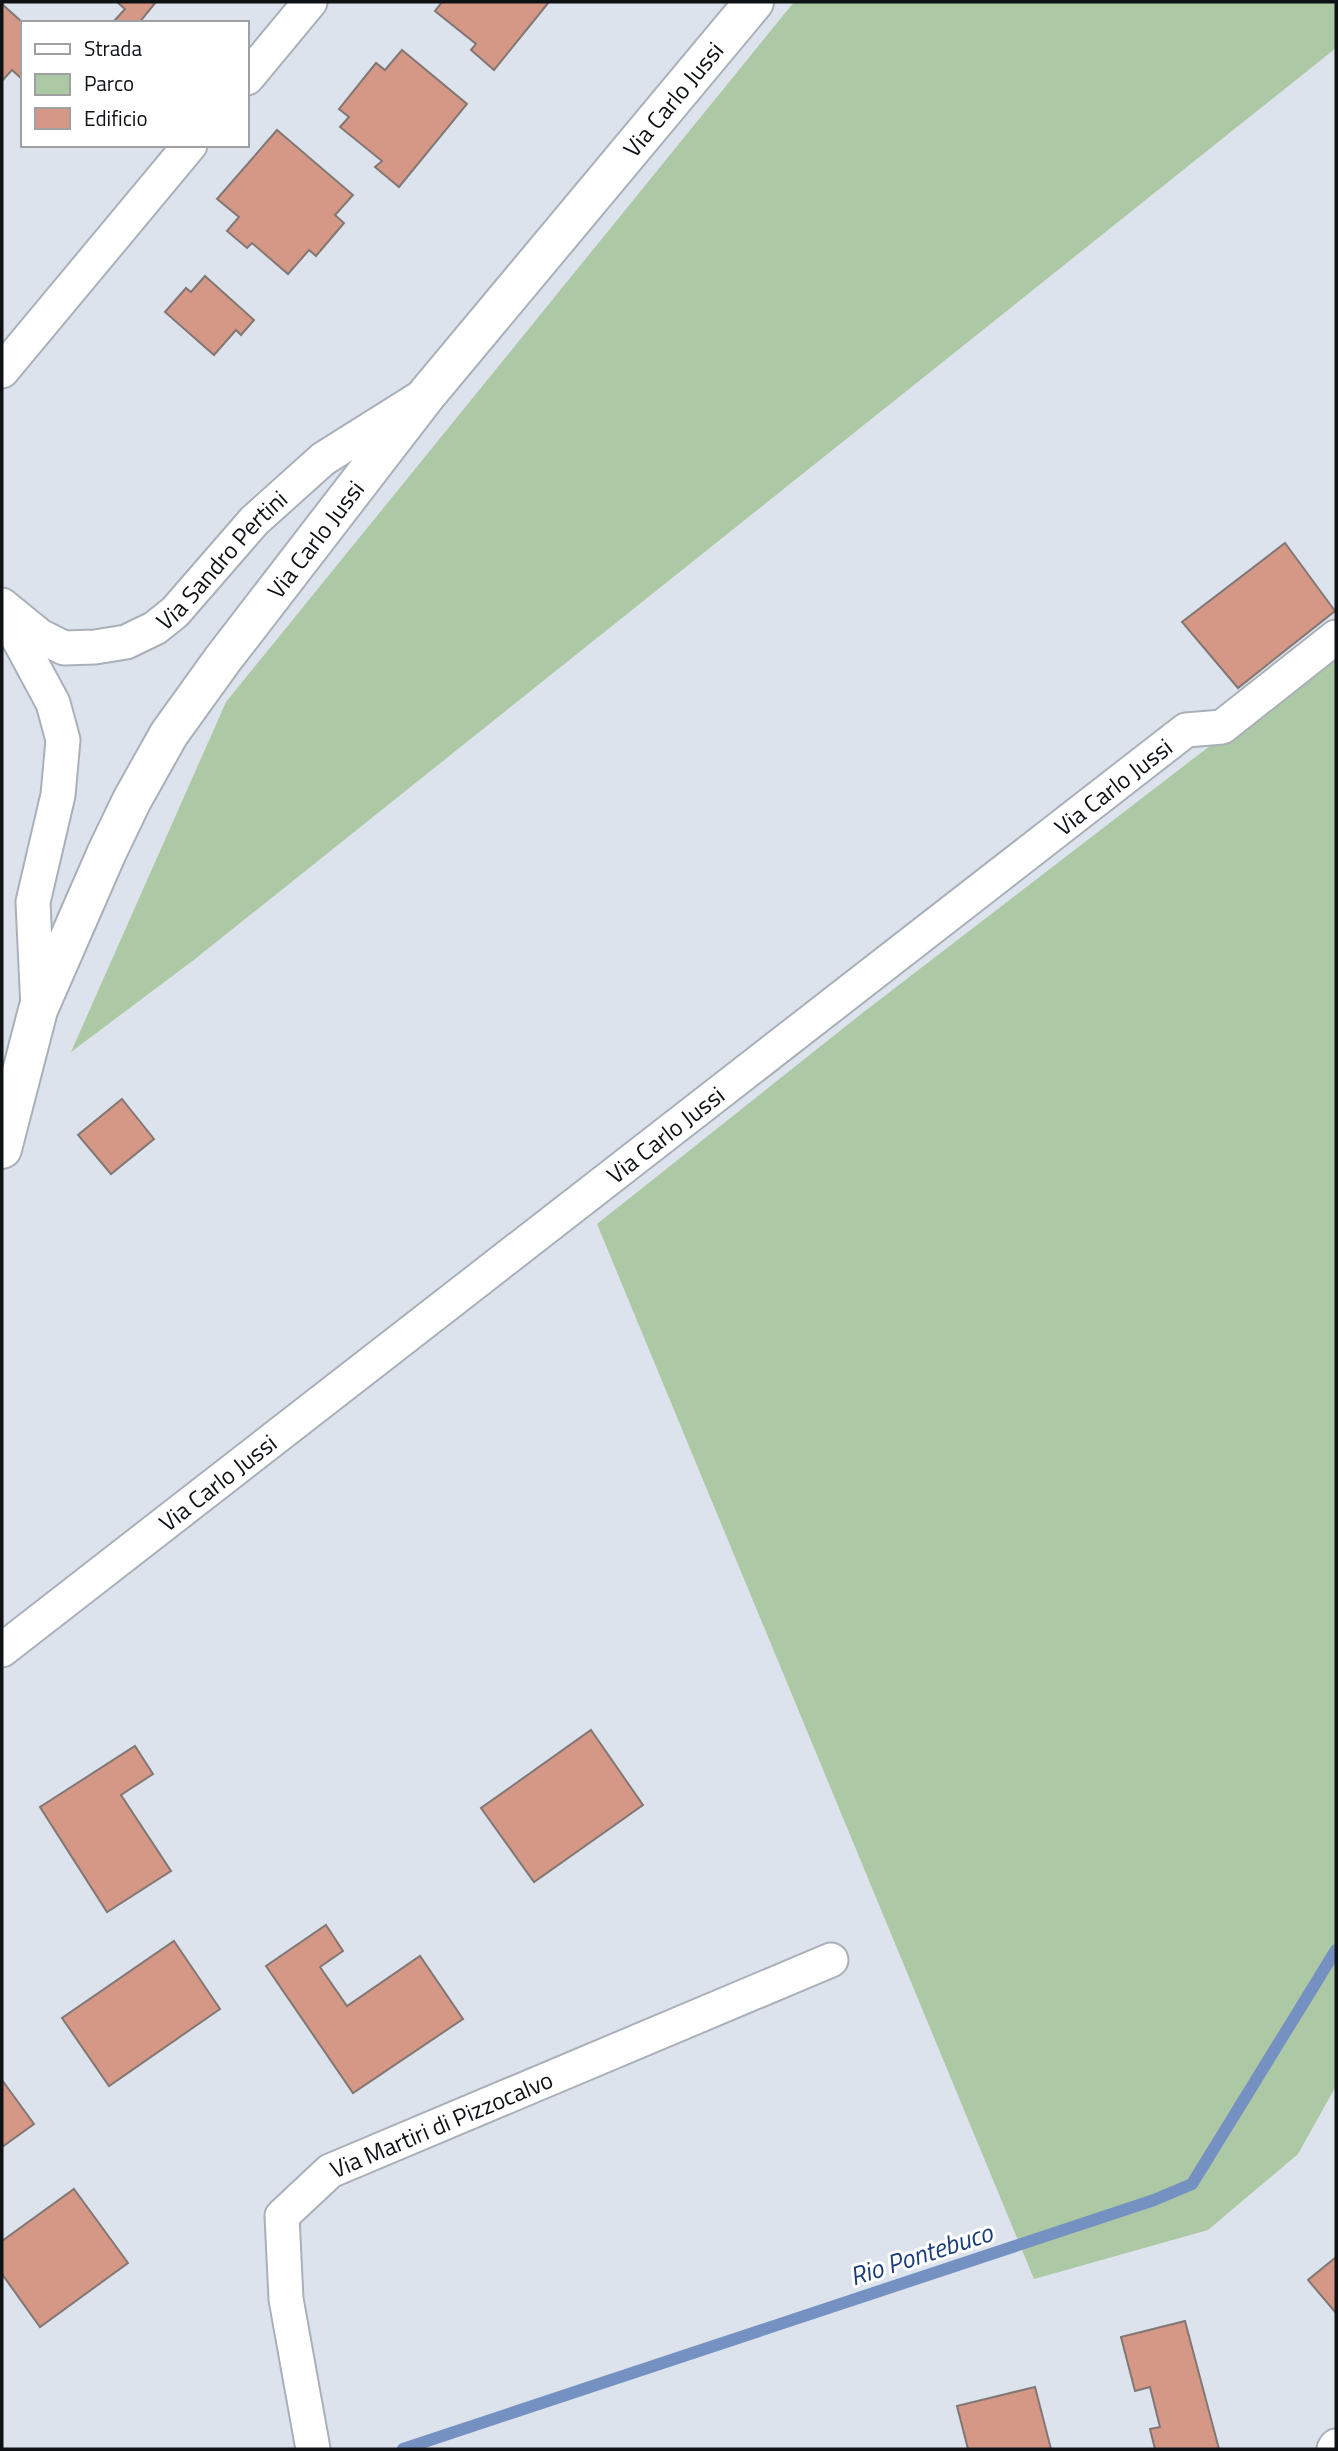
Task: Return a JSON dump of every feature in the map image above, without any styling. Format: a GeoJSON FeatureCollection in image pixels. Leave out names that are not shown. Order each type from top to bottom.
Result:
{"type":"FeatureCollection","features":[{"type":"Feature","properties":{"kind":"street"},"geometry":{"type":"LineString","coordinates":[[248,77],[310,2]]}},
{"type":"Feature","properties":{"kind":"street","name":"Via Carlo Jussi"},"geometry":{"type":"LineString","coordinates":[[2,1149],[38,1010],[107,852],[169,734],[223,659],[428,393],[754,2]]}},
{"type":"Feature","properties":{"kind":"street"},"geometry":{"type":"LineString","coordinates":[[2,371],[189,147]]}},
{"type":"Feature","properties":{"kind":"street","name":"Via Sandro Pertini"},"geometry":{"type":"LineString","coordinates":[[2,606],[40,636],[64,648],[127,642],[155,628],[174,612],[254,521],[323,459],[428,393]]}},
{"type":"Feature","properties":{"kind":"street","name":"Via Sandro Pertini"},"geometry":{"type":"LineString","coordinates":[[2,606],[53,703],[63,740],[58,795],[33,902],[38,1010]]}},
{"type":"Feature","properties":{"kind":"street","name":"Via Carlo Jussi"},"geometry":{"type":"LineString","coordinates":[[2,1650],[1186,730],[1222,727],[1336,637]]}},
{"type":"Feature","properties":{"kind":"street","name":"Via Martiri di Pizzocalvo"},"geometry":{"type":"LineString","coordinates":[[313,2449],[286,2299],[282,2217],[330,2171],[831,1961]]}},
{"type":"Feature","properties":{"kind":"green space"},"geometry":{"type":"Polygon","coordinates":[[[794,2],[1336,2],[1336,48],[195,959],[71,1052],[226,702],[794,2]]]}},
{"type":"Feature","properties":{"kind":"green space"},"geometry":{"type":"Polygon","coordinates":[[[1336,649],[1336,2086],[1298,2154],[1208,2230],[1034,2279],[597,1224],[865,1011],[1336,649]]]}},
{"type":"Feature","properties":{"kind":"building"},"geometry":{"type":"Polygon","coordinates":[[[117,2],[156,2],[141,21],[116,21],[125,9],[117,2]]]}},
{"type":"Feature","properties":{"kind":"building"},"geometry":{"type":"Polygon","coordinates":[[[442,2],[549,2],[494,70],[471,50],[476,44],[435,11],[442,2]]]}},
{"type":"Feature","properties":{"kind":"building"},"geometry":{"type":"Polygon","coordinates":[[[2,4],[21,21],[21,78],[12,70],[2,81],[2,4]]]}},
{"type":"Feature","properties":{"kind":"building"},"geometry":{"type":"Polygon","coordinates":[[[402,50],[467,104],[399,187],[375,167],[382,161],[340,127],[349,117],[339,109],[376,63],[385,70],[402,50]]]}},
{"type":"Feature","properties":{"kind":"building"},"geometry":{"type":"Polygon","coordinates":[[[277,130],[353,195],[335,215],[344,223],[316,256],[309,250],[288,274],[252,243],[247,248],[227,231],[239,217],[217,199],[277,130]]]}},
{"type":"Feature","properties":{"kind":"building"},"geometry":{"type":"Polygon","coordinates":[[[205,276],[254,320],[241,335],[236,330],[214,355],[165,312],[186,288],[191,292],[205,276]]]}},
{"type":"Feature","properties":{"kind":"building"},"geometry":{"type":"Polygon","coordinates":[[[1285,543],[1335,611],[1238,688],[1182,622],[1285,543]]]}},
{"type":"Feature","properties":{"kind":"building"},"geometry":{"type":"Polygon","coordinates":[[[122,1099],[154,1139],[111,1174],[78,1135],[122,1099]]]}},
{"type":"Feature","properties":{"kind":"building"},"geometry":{"type":"Polygon","coordinates":[[[591,1730],[643,1805],[534,1882],[481,1808],[591,1730]]]}},
{"type":"Feature","properties":{"kind":"building"},"geometry":{"type":"Polygon","coordinates":[[[135,1746],[153,1774],[121,1795],[171,1871],[107,1912],[40,1807],[135,1746]]]}},
{"type":"Feature","properties":{"kind":"building"},"geometry":{"type":"Polygon","coordinates":[[[326,1925],[343,1951],[320,1967],[347,2006],[420,1956],[463,2019],[353,2093],[266,1966],[326,1925]]]}},
{"type":"Feature","properties":{"kind":"building"},"geometry":{"type":"Polygon","coordinates":[[[174,1941],[220,2009],[109,2086],[62,2018],[174,1941]]]}},
{"type":"Feature","properties":{"kind":"building"},"geometry":{"type":"Polygon","coordinates":[[[2,2080],[34,2124],[2,2147],[2,2080]]]}},
{"type":"Feature","properties":{"kind":"building"},"geometry":{"type":"Polygon","coordinates":[[[74,2189],[128,2263],[40,2327],[2,2274],[2,2241],[74,2189]]]}},
{"type":"Feature","properties":{"kind":"building"},"geometry":{"type":"Polygon","coordinates":[[[1336,2257],[1336,2313],[1308,2280],[1336,2257]]]}},
{"type":"Feature","properties":{"kind":"building"},"geometry":{"type":"Polygon","coordinates":[[[1185,2321],[1219,2449],[1155,2449],[1150,2429],[1160,2427],[1150,2387],[1135,2391],[1121,2337],[1185,2321]]]}},
{"type":"Feature","properties":{"kind":"building"},"geometry":{"type":"Polygon","coordinates":[[[1035,2387],[1051,2449],[968,2449],[957,2406],[1035,2387]]]}},
{"type":"Feature","properties":{"kind":"waterway","name":"Rio Pontebuco"},"geometry":{"type":"LineString","coordinates":[[403,2449],[1154,2200],[1192,2184],[1336,1950]]}}]}
